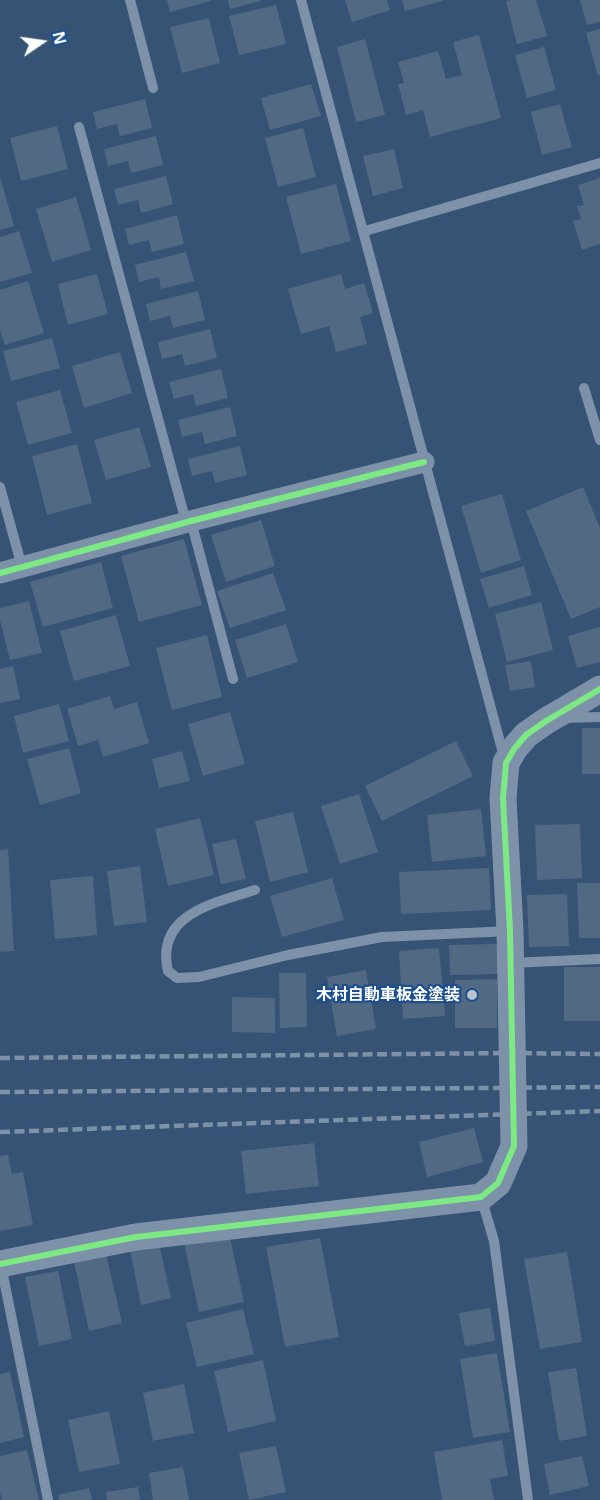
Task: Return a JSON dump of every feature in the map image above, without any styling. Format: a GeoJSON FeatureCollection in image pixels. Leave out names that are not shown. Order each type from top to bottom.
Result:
{"type":"FeatureCollection","features":[{"type":"Feature","properties":{"kind":"street"},"geometry":{"type":"LineString","coordinates":[[0,573],[424,462]]}},
{"type":"Feature","properties":{"kind":"street"},"geometry":{"type":"LineString","coordinates":[[1,1264],[136,1238],[481,1197],[498,1183],[514,1146],[510,931],[503,798],[506,763],[526,735],[600,689]]}},
{"type":"Feature","properties":{"kind":"lane"},"geometry":{"type":"LineString","coordinates":[[130,0],[153,88]]}},
{"type":"Feature","properties":{"kind":"lane"},"geometry":{"type":"LineString","coordinates":[[301,0],[365,231],[424,462],[506,763]]}},
{"type":"Feature","properties":{"kind":"lane"},"geometry":{"type":"LineString","coordinates":[[79,127],[233,679]]}},
{"type":"Feature","properties":{"kind":"lane"},"geometry":{"type":"LineString","coordinates":[[365,231],[600,163]]}},
{"type":"Feature","properties":{"kind":"lane"},"geometry":{"type":"LineString","coordinates":[[584,388],[600,440]]}},
{"type":"Feature","properties":{"kind":"lane"},"geometry":{"type":"LineString","coordinates":[[0,487],[22,567]]}},
{"type":"Feature","properties":{"kind":"lane"},"geometry":{"type":"LineString","coordinates":[[549,719],[600,717]]}},
{"type":"Feature","properties":{"kind":"lane"},"geometry":{"type":"LineString","coordinates":[[255,890],[185,917],[176,925],[165,950],[168,971],[177,978],[199,977],[288,955],[382,937],[510,931]]}},
{"type":"Feature","properties":{"kind":"lane"},"geometry":{"type":"LineString","coordinates":[[510,963],[600,959]]}},
{"type":"Feature","properties":{"kind":"lane"},"geometry":{"type":"LineString","coordinates":[[481,1197],[494,1241],[528,1500]]}},
{"type":"Feature","properties":{"kind":"lane"},"geometry":{"type":"LineString","coordinates":[[1,1264],[48,1500]]}},
{"type":"Feature","properties":{"kind":"building"},"geometry":{"type":"Polygon","coordinates":[[[167,0],[211,0],[211,1],[170,12],[167,0]]]}},
{"type":"Feature","properties":{"kind":"building"},"geometry":{"type":"Polygon","coordinates":[[[228,0],[260,0],[260,1],[230,9],[228,0]]]}},
{"type":"Feature","properties":{"kind":"building"},"geometry":{"type":"Polygon","coordinates":[[[345,0],[387,0],[390,10],[352,22],[345,0]]]}},
{"type":"Feature","properties":{"kind":"building"},"geometry":{"type":"Polygon","coordinates":[[[402,0],[443,0],[443,1],[405,11],[402,0]]]}},
{"type":"Feature","properties":{"kind":"building"},"geometry":{"type":"Polygon","coordinates":[[[536,0],[547,36],[517,44],[506,1],[536,0]]]}},
{"type":"Feature","properties":{"kind":"building"},"geometry":{"type":"Polygon","coordinates":[[[580,0],[600,0],[600,22],[587,25],[580,0]]]}},
{"type":"Feature","properties":{"kind":"building"},"geometry":{"type":"Polygon","coordinates":[[[276,5],[286,44],[239,55],[229,16],[276,5]]]}},
{"type":"Feature","properties":{"kind":"building"},"geometry":{"type":"Polygon","coordinates":[[[209,18],[220,63],[182,73],[170,27],[209,18]]]}},
{"type":"Feature","properties":{"kind":"building"},"geometry":{"type":"Polygon","coordinates":[[[600,29],[600,75],[598,76],[586,33],[600,29]]]}},
{"type":"Feature","properties":{"kind":"building"},"geometry":{"type":"Polygon","coordinates":[[[479,35],[501,118],[430,137],[423,110],[406,115],[398,84],[404,83],[398,62],[438,51],[446,79],[462,75],[453,42],[479,35]]]}},
{"type":"Feature","properties":{"kind":"building"},"geometry":{"type":"Polygon","coordinates":[[[365,39],[385,115],[356,122],[337,47],[365,39]]]}},
{"type":"Feature","properties":{"kind":"building"},"geometry":{"type":"Polygon","coordinates":[[[544,47],[556,90],[527,98],[515,55],[544,47]]]}},
{"type":"Feature","properties":{"kind":"building"},"geometry":{"type":"Polygon","coordinates":[[[311,84],[321,116],[270,130],[261,98],[311,84]]]}},
{"type":"Feature","properties":{"kind":"building"},"geometry":{"type":"Polygon","coordinates":[[[145,99],[152,128],[120,136],[117,124],[97,129],[93,112],[145,99]]]}},
{"type":"Feature","properties":{"kind":"building"},"geometry":{"type":"Polygon","coordinates":[[[560,104],[572,147],[542,155],[531,112],[560,104]]]}},
{"type":"Feature","properties":{"kind":"building"},"geometry":{"type":"Polygon","coordinates":[[[57,126],[68,169],[21,181],[10,138],[57,126]]]}},
{"type":"Feature","properties":{"kind":"building"},"geometry":{"type":"Polygon","coordinates":[[[303,128],[316,177],[278,187],[265,138],[303,128]]]}},
{"type":"Feature","properties":{"kind":"building"},"geometry":{"type":"Polygon","coordinates":[[[156,136],[163,165],[131,173],[128,161],[108,166],[104,149],[156,136]]]}},
{"type":"Feature","properties":{"kind":"building"},"geometry":{"type":"Polygon","coordinates":[[[394,149],[403,188],[373,196],[363,156],[394,149]]]}},
{"type":"Feature","properties":{"kind":"building"},"geometry":{"type":"Polygon","coordinates":[[[166,176],[173,204],[141,213],[138,200],[118,205],[114,189],[166,176]]]}},
{"type":"Feature","properties":{"kind":"building"},"geometry":{"type":"Polygon","coordinates":[[[0,177],[14,226],[0,230],[0,177]]]}},
{"type":"Feature","properties":{"kind":"building"},"geometry":{"type":"Polygon","coordinates":[[[600,178],[600,244],[582,250],[573,221],[581,219],[577,206],[584,205],[578,185],[600,178]]]}},
{"type":"Feature","properties":{"kind":"building"},"geometry":{"type":"Polygon","coordinates":[[[336,184],[351,241],[301,254],[286,197],[336,184]]]}},
{"type":"Feature","properties":{"kind":"building"},"geometry":{"type":"Polygon","coordinates":[[[76,197],[91,250],[52,262],[36,209],[76,197]]]}},
{"type":"Feature","properties":{"kind":"building"},"geometry":{"type":"Polygon","coordinates":[[[177,215],[184,244],[152,252],[149,240],[129,245],[125,229],[177,215]]]}},
{"type":"Feature","properties":{"kind":"building"},"geometry":{"type":"Polygon","coordinates":[[[19,231],[32,273],[0,282],[0,237],[19,231]]]}},
{"type":"Feature","properties":{"kind":"building"},"geometry":{"type":"Polygon","coordinates":[[[186,252],[194,281],[161,289],[159,277],[139,282],[135,265],[186,252]]]}},
{"type":"Feature","properties":{"kind":"building"},"geometry":{"type":"Polygon","coordinates":[[[97,274],[108,314],[68,325],[58,284],[97,274]]]}},
{"type":"Feature","properties":{"kind":"building"},"geometry":{"type":"Polygon","coordinates":[[[341,274],[345,289],[364,283],[373,313],[360,317],[367,344],[336,352],[329,326],[301,334],[288,289],[341,274]]]}},
{"type":"Feature","properties":{"kind":"building"},"geometry":{"type":"Polygon","coordinates":[[[28,281],[44,333],[5,345],[0,330],[0,290],[28,281]]]}},
{"type":"Feature","properties":{"kind":"building"},"geometry":{"type":"Polygon","coordinates":[[[198,291],[205,320],[173,328],[170,316],[150,321],[146,304],[198,291]]]}},
{"type":"Feature","properties":{"kind":"building"},"geometry":{"type":"Polygon","coordinates":[[[210,329],[217,358],[185,366],[182,354],[162,359],[158,342],[210,329]]]}},
{"type":"Feature","properties":{"kind":"building"},"geometry":{"type":"Polygon","coordinates":[[[52,338],[60,368],[11,381],[3,351],[52,338]]]}},
{"type":"Feature","properties":{"kind":"building"},"geometry":{"type":"Polygon","coordinates":[[[120,352],[132,393],[84,408],[72,366],[120,352]]]}},
{"type":"Feature","properties":{"kind":"building"},"geometry":{"type":"Polygon","coordinates":[[[221,369],[228,398],[196,406],[193,394],[174,399],[169,382],[221,369]]]}},
{"type":"Feature","properties":{"kind":"building"},"geometry":{"type":"Polygon","coordinates":[[[60,390],[72,433],[28,445],[16,402],[60,390]]]}},
{"type":"Feature","properties":{"kind":"building"},"geometry":{"type":"Polygon","coordinates":[[[230,407],[237,436],[205,444],[202,432],[182,437],[178,420],[230,407]]]}},
{"type":"Feature","properties":{"kind":"building"},"geometry":{"type":"Polygon","coordinates":[[[139,427],[151,467],[106,480],[94,440],[139,427]]]}},
{"type":"Feature","properties":{"kind":"building"},"geometry":{"type":"Polygon","coordinates":[[[77,444],[92,503],[47,515],[32,456],[77,444]]]}},
{"type":"Feature","properties":{"kind":"building"},"geometry":{"type":"Polygon","coordinates":[[[240,446],[247,475],[215,483],[212,471],[192,476],[188,459],[240,446]]]}},
{"type":"Feature","properties":{"kind":"building"},"geometry":{"type":"Polygon","coordinates":[[[583,487],[600,528],[600,607],[571,619],[526,511],[583,487]]]}},
{"type":"Feature","properties":{"kind":"building"},"geometry":{"type":"Polygon","coordinates":[[[502,494],[521,560],[481,573],[461,506],[502,494]]]}},
{"type":"Feature","properties":{"kind":"building"},"geometry":{"type":"Polygon","coordinates":[[[261,520],[275,566],[226,582],[211,535],[261,520]]]}},
{"type":"Feature","properties":{"kind":"building"},"geometry":{"type":"Polygon","coordinates":[[[184,539],[202,605],[139,622],[121,556],[184,539]]]}},
{"type":"Feature","properties":{"kind":"building"},"geometry":{"type":"Polygon","coordinates":[[[101,562],[113,608],[43,627],[30,582],[101,562]]]}},
{"type":"Feature","properties":{"kind":"building"},"geometry":{"type":"Polygon","coordinates":[[[524,566],[532,595],[489,608],[480,579],[524,566]]]}},
{"type":"Feature","properties":{"kind":"building"},"geometry":{"type":"Polygon","coordinates":[[[273,573],[286,610],[230,628],[217,591],[273,573]]]}},
{"type":"Feature","properties":{"kind":"building"},"geometry":{"type":"Polygon","coordinates":[[[29,601],[42,653],[10,660],[0,620],[0,608],[29,601]]]}},
{"type":"Feature","properties":{"kind":"building"},"geometry":{"type":"Polygon","coordinates":[[[541,602],[553,650],[507,662],[495,614],[541,602]]]}},
{"type":"Feature","properties":{"kind":"building"},"geometry":{"type":"Polygon","coordinates":[[[116,615],[130,666],[74,681],[60,631],[116,615]]]}},
{"type":"Feature","properties":{"kind":"building"},"geometry":{"type":"Polygon","coordinates":[[[286,624],[298,662],[247,678],[235,640],[286,624]]]}},
{"type":"Feature","properties":{"kind":"building"},"geometry":{"type":"Polygon","coordinates":[[[600,627],[600,662],[577,668],[568,636],[600,627]]]}},
{"type":"Feature","properties":{"kind":"building"},"geometry":{"type":"Polygon","coordinates":[[[207,635],[222,697],[172,710],[156,648],[207,635]]]}},
{"type":"Feature","properties":{"kind":"building"},"geometry":{"type":"Polygon","coordinates":[[[531,661],[535,687],[510,691],[505,665],[531,661]]]}},
{"type":"Feature","properties":{"kind":"building"},"geometry":{"type":"Polygon","coordinates":[[[13,666],[20,699],[0,703],[0,669],[13,666]]]}},
{"type":"Feature","properties":{"kind":"building"},"geometry":{"type":"Polygon","coordinates":[[[110,696],[114,709],[137,702],[149,743],[103,757],[98,740],[78,746],[67,709],[110,696]]]}},
{"type":"Feature","properties":{"kind":"building"},"geometry":{"type":"Polygon","coordinates":[[[59,704],[69,741],[23,753],[14,716],[59,704]]]}},
{"type":"Feature","properties":{"kind":"building"},"geometry":{"type":"Polygon","coordinates":[[[230,712],[245,764],[203,776],[188,724],[230,712]]]}},
{"type":"Feature","properties":{"kind":"building"},"geometry":{"type":"Polygon","coordinates":[[[582,728],[600,728],[600,774],[582,774],[582,728]]]}},
{"type":"Feature","properties":{"kind":"building"},"geometry":{"type":"Polygon","coordinates":[[[456,741],[473,776],[382,821],[365,786],[456,741]]]}},
{"type":"Feature","properties":{"kind":"building"},"geometry":{"type":"Polygon","coordinates":[[[69,748],[81,793],[40,805],[27,759],[69,748]]]}},
{"type":"Feature","properties":{"kind":"building"},"geometry":{"type":"Polygon","coordinates":[[[182,751],[190,781],[159,788],[152,759],[182,751]]]}},
{"type":"Feature","properties":{"kind":"building"},"geometry":{"type":"Polygon","coordinates":[[[359,794],[378,852],[340,864],[321,806],[359,794]]]}},
{"type":"Feature","properties":{"kind":"building"},"geometry":{"type":"Polygon","coordinates":[[[481,809],[486,856],[432,862],[427,815],[481,809]]]}},
{"type":"Feature","properties":{"kind":"building"},"geometry":{"type":"Polygon","coordinates":[[[293,812],[308,872],[270,882],[255,821],[293,812]]]}},
{"type":"Feature","properties":{"kind":"building"},"geometry":{"type":"Polygon","coordinates":[[[200,818],[214,875],[168,886],[155,829],[200,818]]]}},
{"type":"Feature","properties":{"kind":"building"},"geometry":{"type":"Polygon","coordinates":[[[580,824],[582,878],[537,880],[535,825],[580,824]]]}},
{"type":"Feature","properties":{"kind":"building"},"geometry":{"type":"Polygon","coordinates":[[[236,839],[246,879],[221,884],[212,844],[236,839]]]}},
{"type":"Feature","properties":{"kind":"building"},"geometry":{"type":"Polygon","coordinates":[[[8,849],[14,951],[0,952],[0,850],[8,849]]]}},
{"type":"Feature","properties":{"kind":"building"},"geometry":{"type":"Polygon","coordinates":[[[140,866],[147,922],[114,926],[107,871],[140,866]]]}},
{"type":"Feature","properties":{"kind":"building"},"geometry":{"type":"Polygon","coordinates":[[[489,868],[491,910],[401,914],[399,872],[489,868]]]}},
{"type":"Feature","properties":{"kind":"building"},"geometry":{"type":"Polygon","coordinates":[[[93,876],[97,935],[55,939],[50,880],[93,876]]]}},
{"type":"Feature","properties":{"kind":"building"},"geometry":{"type":"Polygon","coordinates":[[[332,878],[344,920],[282,937],[270,896],[332,878]]]}},
{"type":"Feature","properties":{"kind":"building"},"geometry":{"type":"Polygon","coordinates":[[[577,883],[600,883],[600,938],[579,938],[577,883]]]}},
{"type":"Feature","properties":{"kind":"building"},"geometry":{"type":"Polygon","coordinates":[[[567,894],[569,946],[529,947],[527,895],[567,894]]]}},
{"type":"Feature","properties":{"kind":"building"},"geometry":{"type":"Polygon","coordinates":[[[497,944],[498,974],[450,975],[449,945],[497,944]]]}},
{"type":"Feature","properties":{"kind":"building"},"geometry":{"type":"Polygon","coordinates":[[[439,948],[445,1016],[403,1019],[399,951],[439,948]]]}},
{"type":"Feature","properties":{"kind":"building"},"geometry":{"type":"Polygon","coordinates":[[[564,967],[600,967],[600,1021],[564,1021],[564,967]]]}},
{"type":"Feature","properties":{"kind":"building"},"geometry":{"type":"Polygon","coordinates":[[[366,970],[376,1029],[337,1036],[327,977],[366,970]]]}},
{"type":"Feature","properties":{"kind":"building"},"geometry":{"type":"Polygon","coordinates":[[[279,973],[306,973],[307,1027],[280,1028],[279,973]]]}},
{"type":"Feature","properties":{"kind":"building"},"geometry":{"type":"Polygon","coordinates":[[[497,979],[497,1028],[455,1028],[455,980],[497,979]]]}},
{"type":"Feature","properties":{"kind":"building"},"geometry":{"type":"Polygon","coordinates":[[[232,997],[275,998],[275,1033],[232,1032],[232,997]]]}},
{"type":"Feature","properties":{"kind":"building"},"geometry":{"type":"Polygon","coordinates":[[[474,1128],[483,1162],[427,1177],[419,1142],[474,1128]]]}},
{"type":"Feature","properties":{"kind":"building"},"geometry":{"type":"Polygon","coordinates":[[[314,1143],[319,1186],[246,1194],[241,1151],[314,1143]]]}},
{"type":"Feature","properties":{"kind":"building"},"geometry":{"type":"Polygon","coordinates":[[[8,1155],[12,1174],[23,1172],[33,1225],[0,1231],[0,1156],[8,1155]]]}},
{"type":"Feature","properties":{"kind":"building"},"geometry":{"type":"Polygon","coordinates":[[[229,1233],[244,1302],[199,1312],[184,1243],[229,1233]]]}},
{"type":"Feature","properties":{"kind":"building"},"geometry":{"type":"Polygon","coordinates":[[[320,1238],[339,1337],[285,1347],[266,1247],[320,1238]]]}},
{"type":"Feature","properties":{"kind":"building"},"geometry":{"type":"Polygon","coordinates":[[[158,1239],[171,1298],[141,1305],[129,1245],[158,1239]]]}},
{"type":"Feature","properties":{"kind":"building"},"geometry":{"type":"Polygon","coordinates":[[[105,1250],[122,1323],[89,1331],[73,1257],[105,1250]]]}},
{"type":"Feature","properties":{"kind":"building"},"geometry":{"type":"Polygon","coordinates":[[[567,1252],[582,1342],[540,1349],[524,1259],[567,1252]]]}},
{"type":"Feature","properties":{"kind":"building"},"geometry":{"type":"Polygon","coordinates":[[[58,1271],[72,1339],[39,1346],[25,1277],[58,1271]]]}},
{"type":"Feature","properties":{"kind":"building"},"geometry":{"type":"Polygon","coordinates":[[[490,1308],[495,1341],[465,1346],[459,1313],[490,1308]]]}},
{"type":"Feature","properties":{"kind":"building"},"geometry":{"type":"Polygon","coordinates":[[[243,1309],[254,1354],[197,1367],[186,1323],[243,1309]]]}},
{"type":"Feature","properties":{"kind":"building"},"geometry":{"type":"Polygon","coordinates":[[[497,1353],[510,1432],[473,1438],[460,1359],[497,1353]]]}},
{"type":"Feature","properties":{"kind":"building"},"geometry":{"type":"Polygon","coordinates":[[[263,1360],[276,1421],[228,1432],[214,1371],[263,1360]]]}},
{"type":"Feature","properties":{"kind":"building"},"geometry":{"type":"Polygon","coordinates":[[[576,1368],[587,1436],[559,1441],[548,1372],[576,1368]]]}},
{"type":"Feature","properties":{"kind":"building"},"geometry":{"type":"Polygon","coordinates":[[[10,1372],[24,1437],[0,1443],[0,1374],[10,1372]]]}},
{"type":"Feature","properties":{"kind":"building"},"geometry":{"type":"Polygon","coordinates":[[[184,1384],[194,1433],[153,1441],[143,1393],[184,1384]]]}},
{"type":"Feature","properties":{"kind":"building"},"geometry":{"type":"Polygon","coordinates":[[[109,1411],[120,1464],[79,1472],[68,1420],[109,1411]]]}},
{"type":"Feature","properties":{"kind":"building"},"geometry":{"type":"Polygon","coordinates":[[[502,1440],[508,1476],[490,1479],[494,1500],[442,1500],[434,1452],[502,1440]]]}},
{"type":"Feature","properties":{"kind":"building"},"geometry":{"type":"Polygon","coordinates":[[[276,1446],[286,1492],[249,1500],[239,1453],[276,1446]]]}},
{"type":"Feature","properties":{"kind":"building"},"geometry":{"type":"Polygon","coordinates":[[[27,1450],[39,1500],[2,1500],[0,1456],[27,1450]]]}},
{"type":"Feature","properties":{"kind":"building"},"geometry":{"type":"Polygon","coordinates":[[[582,1456],[589,1486],[550,1495],[544,1464],[582,1456]]]}},
{"type":"Feature","properties":{"kind":"building"},"geometry":{"type":"Polygon","coordinates":[[[183,1467],[189,1500],[153,1500],[149,1473],[183,1467]]]}},
{"type":"Feature","properties":{"kind":"building"},"geometry":{"type":"Polygon","coordinates":[[[138,1487],[140,1500],[107,1500],[106,1492],[138,1487]]]}},
{"type":"Feature","properties":{"kind":"building"},"geometry":{"type":"Polygon","coordinates":[[[89,1488],[92,1500],[59,1500],[58,1495],[89,1488]]]}},
{"type":"Feature","properties":{"kind":"railway"},"geometry":{"type":"LineString","coordinates":[[0,1058],[600,1054]]}},
{"type":"Feature","properties":{"kind":"railway"},"geometry":{"type":"LineString","coordinates":[[0,1092],[600,1087]]}},
{"type":"Feature","properties":{"kind":"railway"},"geometry":{"type":"LineString","coordinates":[[0,1132],[600,1111]]}},
{"type":"Feature","properties":{"kind":"cycle path"},"geometry":{"type":"LineString","coordinates":[[0,573],[191,521],[424,462]]}},
{"type":"Feature","properties":{"kind":"cycle path"},"geometry":{"type":"LineString","coordinates":[[0,1264],[136,1237],[481,1197],[498,1183],[514,1146],[510,931],[503,798],[506,763],[526,735],[600,689]]}},
{"type":"Feature","properties":{"kind":"place","name":"木村自動車板金塗装"},"geometry":{"type":"Point","coordinates":[472,995]}}]}
